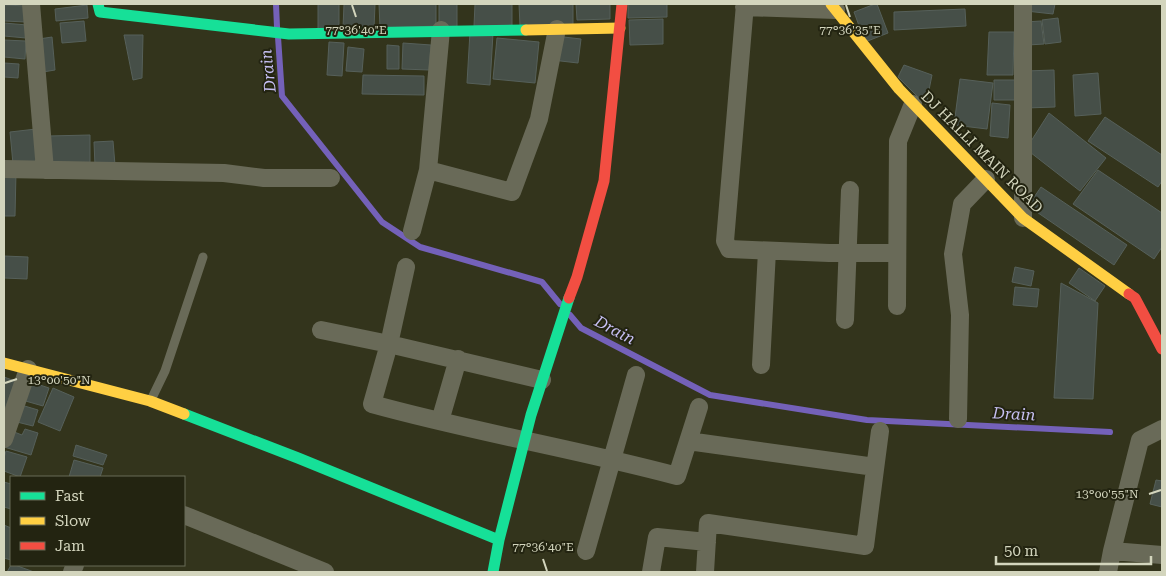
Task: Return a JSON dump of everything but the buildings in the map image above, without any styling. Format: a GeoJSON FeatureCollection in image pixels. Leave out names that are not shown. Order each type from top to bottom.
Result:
{"type":"FeatureCollection","features":[{"type":"Feature","properties":{"kind":"street"},"geometry":{"type":"LineString","coordinates":[[31,4],[45,170]]}},
{"type":"Feature","properties":{"kind":"street"},"geometry":{"type":"LineString","coordinates":[[98,4],[100,12],[289,34],[620,28]]}},
{"type":"Feature","properties":{"kind":"street"},"geometry":{"type":"LineString","coordinates":[[493,572],[524,440],[577,276],[604,181],[622,4]]}},
{"type":"Feature","properties":{"kind":"street"},"geometry":{"type":"LineString","coordinates":[[1023,4],[1023,218]]}},
{"type":"Feature","properties":{"kind":"street"},"geometry":{"type":"LineString","coordinates":[[834,7],[744,5],[725,241],[729,249],[897,253]]}},
{"type":"Feature","properties":{"kind":"street","name":"DJ HALLI MAIN ROAD"},"geometry":{"type":"LineString","coordinates":[[834,7],[912,104],[1023,218],[1134,298],[1162,349]]}},
{"type":"Feature","properties":{"kind":"street"},"geometry":{"type":"LineString","coordinates":[[428,170],[512,192],[539,119],[557,29]]}},
{"type":"Feature","properties":{"kind":"street"},"geometry":{"type":"LineString","coordinates":[[412,232],[428,170],[441,30]]}},
{"type":"Feature","properties":{"kind":"street"},"geometry":{"type":"LineString","coordinates":[[897,306],[898,141],[912,104]]}},
{"type":"Feature","properties":{"kind":"street"},"geometry":{"type":"LineString","coordinates":[[4,169],[224,173],[264,178],[331,178]]}},
{"type":"Feature","properties":{"kind":"street"},"geometry":{"type":"LineString","coordinates":[[958,419],[960,315],[953,254],[962,204],[986,179]]}},
{"type":"Feature","properties":{"kind":"street"},"geometry":{"type":"LineString","coordinates":[[845,320],[850,190]]}},
{"type":"Feature","properties":{"kind":"street"},"geometry":{"type":"LineString","coordinates":[[761,364],[767,251]]}},
{"type":"Feature","properties":{"kind":"street"},"geometry":{"type":"LineString","coordinates":[[406,267],[389,344],[372,404],[612,459],[676,476],[699,407]]}},
{"type":"Feature","properties":{"kind":"street"},"geometry":{"type":"LineString","coordinates":[[321,330],[458,359],[542,380]]}},
{"type":"Feature","properties":{"kind":"street"},"geometry":{"type":"LineString","coordinates":[[440,421],[458,359]]}},
{"type":"Feature","properties":{"kind":"street"},"geometry":{"type":"LineString","coordinates":[[4,363],[151,402],[298,458],[499,540]]}},
{"type":"Feature","properties":{"kind":"street"},"geometry":{"type":"LineString","coordinates":[[4,438],[28,369]]}},
{"type":"Feature","properties":{"kind":"street"},"geometry":{"type":"LineString","coordinates":[[586,551],[636,374]]}},
{"type":"Feature","properties":{"kind":"street"},"geometry":{"type":"LineString","coordinates":[[1108,572],[1140,440],[1162,429]]}},
{"type":"Feature","properties":{"kind":"street"},"geometry":{"type":"LineString","coordinates":[[705,572],[708,523],[865,546],[880,431]]}},
{"type":"Feature","properties":{"kind":"street"},"geometry":{"type":"LineString","coordinates":[[688,441],[875,467]]}},
{"type":"Feature","properties":{"kind":"street"},"geometry":{"type":"LineString","coordinates":[[185,515],[325,572]]}},
{"type":"Feature","properties":{"kind":"street"},"geometry":{"type":"LineString","coordinates":[[651,572],[657,538],[707,542]]}},
{"type":"Feature","properties":{"kind":"street"},"geometry":{"type":"LineString","coordinates":[[1112,550],[1162,555]]}},
{"type":"Feature","properties":{"kind":"lane"},"geometry":{"type":"LineString","coordinates":[[151,402],[165,370],[203,257]]}},
{"type":"Feature","properties":{"kind":"waterway","name":"Drain"},"geometry":{"type":"LineString","coordinates":[[276,4],[277,27]]}},
{"type":"Feature","properties":{"kind":"waterway","name":"Drain"},"geometry":{"type":"LineString","coordinates":[[278,37],[282,96],[382,222],[420,247],[542,282],[560,304]]}},
{"type":"Feature","properties":{"kind":"waterway","name":"Drain"},"geometry":{"type":"LineString","coordinates":[[570,315],[581,328],[710,395],[867,420],[1110,432]]}},
{"type":"Feature","properties":{"kind":"traffic: fast"},"geometry":{"type":"LineString","coordinates":[[98,4],[100,12],[289,34],[526,30]]}},
{"type":"Feature","properties":{"kind":"traffic: fast"},"geometry":{"type":"LineString","coordinates":[[493,572],[499,540],[531,415],[569,298]]}},
{"type":"Feature","properties":{"kind":"traffic: fast"},"geometry":{"type":"LineString","coordinates":[[184,414],[499,540]]}},
{"type":"Feature","properties":{"kind":"traffic: slow"},"geometry":{"type":"LineString","coordinates":[[831,4],[899,89],[1023,218],[1129,294]]}},
{"type":"Feature","properties":{"kind":"traffic: slow"},"geometry":{"type":"LineString","coordinates":[[526,30],[620,28]]}},
{"type":"Feature","properties":{"kind":"traffic: slow"},"geometry":{"type":"LineString","coordinates":[[4,363],[150,401],[184,414]]}},
{"type":"Feature","properties":{"kind":"traffic: jam"},"geometry":{"type":"LineString","coordinates":[[569,298],[577,277],[604,181],[622,4]]}},
{"type":"Feature","properties":{"kind":"traffic: jam"},"geometry":{"type":"LineString","coordinates":[[1129,294],[1135,298],[1162,349]]}}]}
